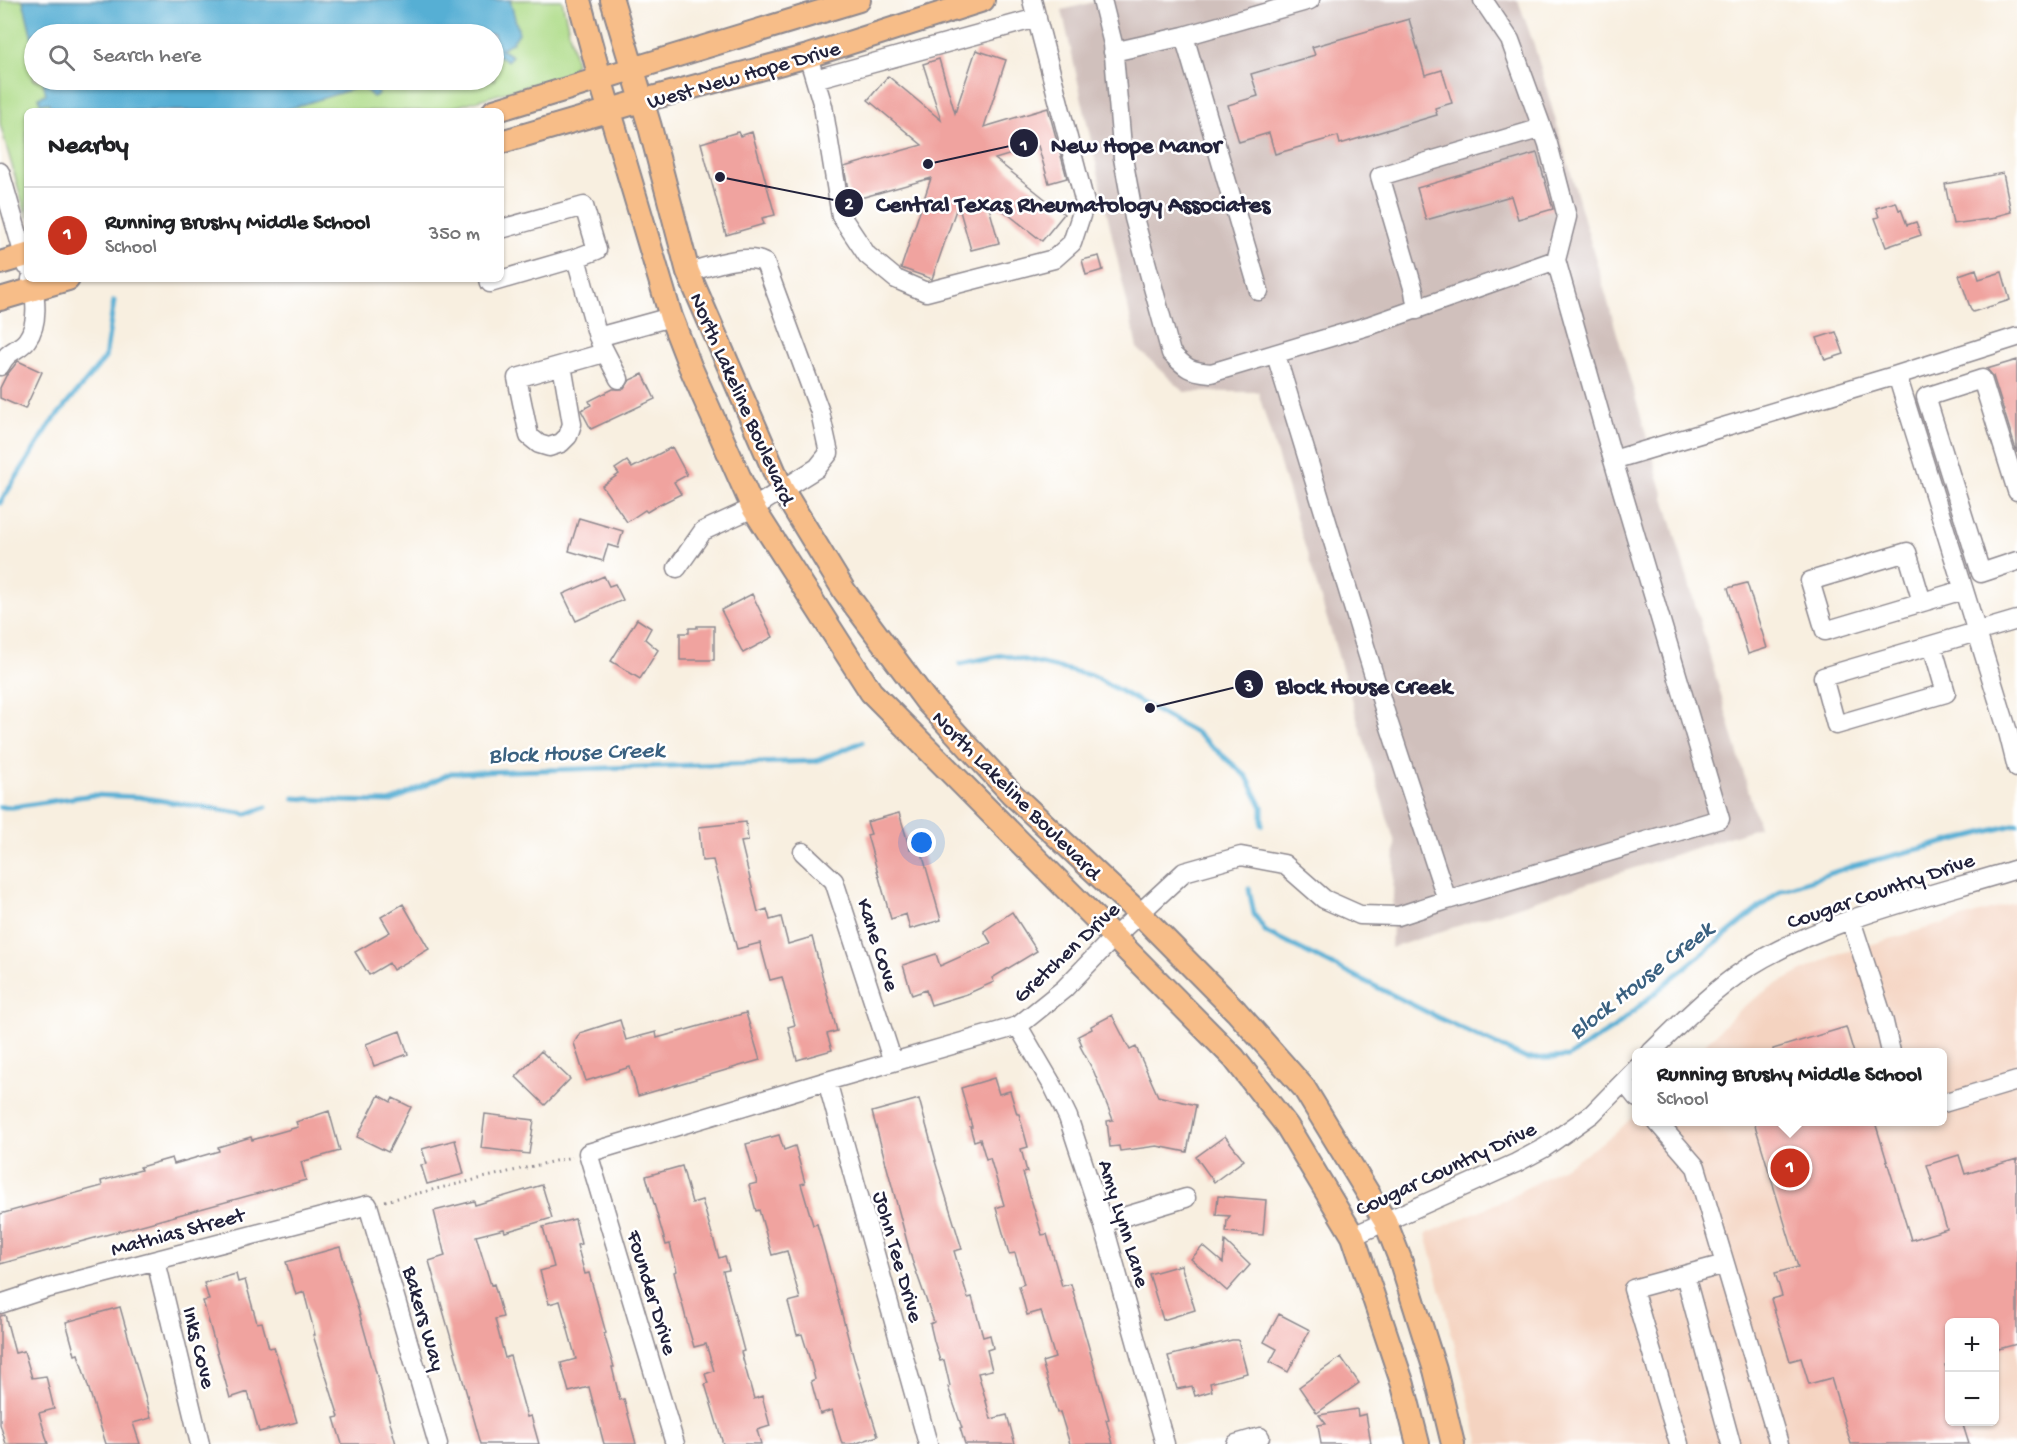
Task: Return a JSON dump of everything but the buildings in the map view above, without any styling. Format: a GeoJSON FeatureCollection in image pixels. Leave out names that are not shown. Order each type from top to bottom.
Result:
{"type":"FeatureCollection","features":[{"type":"Feature","properties":{"kind":"main road","name":"North Lakeline Boulevard"},"geometry":{"type":"LineString","coordinates":[[579,0],[671,317],[690,366],[753,508],[871,692],[1234,1058],[1287,1126],[1353,1236],[1403,1385],[1418,1444]]}},
{"type":"Feature","properties":{"kind":"main road","name":"North Lakeline Boulevard"},"geometry":{"type":"LineString","coordinates":[[612,0],[688,272],[782,489],[845,592],[927,702],[1012,794],[1140,914],[1236,1011],[1304,1088],[1385,1221],[1400,1259],[1435,1370],[1453,1444]]}},
{"type":"Feature","properties":{"kind":"main road","name":"West New Hope Drive"},"geometry":{"type":"LineString","coordinates":[[504,108],[859,0]]}},
{"type":"Feature","properties":{"kind":"main road","name":"West New Hope Drive"},"geometry":{"type":"LineString","coordinates":[[504,141],[808,56],[983,0]]}},
{"type":"Feature","properties":{"kind":"main road"},"geometry":{"type":"LineString","coordinates":[[0,263],[24,259]]}},
{"type":"Feature","properties":{"kind":"main road"},"geometry":{"type":"LineString","coordinates":[[0,298],[32,284]]}},
{"type":"Feature","properties":{"kind":"street"},"geometry":{"type":"LineString","coordinates":[[808,56],[823,106],[841,216],[867,255],[896,279],[927,292],[1054,259],[1072,243],[1085,203],[1032,0]]}},
{"type":"Feature","properties":{"kind":"street"},"geometry":{"type":"LineString","coordinates":[[1102,0],[1113,52],[1123,158],[1134,218],[1171,353],[1191,371],[1211,373],[1275,355],[1418,310],[1556,260]]}},
{"type":"Feature","properties":{"kind":"street"},"geometry":{"type":"LineString","coordinates":[[1113,52],[1184,36],[1310,0]]}},
{"type":"Feature","properties":{"kind":"street"},"geometry":{"type":"LineString","coordinates":[[1483,0],[1510,40],[1542,128],[1567,217],[1556,260],[1613,460],[2017,337]]}},
{"type":"Feature","properties":{"kind":"street"},"geometry":{"type":"LineString","coordinates":[[815,79],[1037,18]]}},
{"type":"Feature","properties":{"kind":"street"},"geometry":{"type":"LineString","coordinates":[[1184,36],[1259,291]]}},
{"type":"Feature","properties":{"kind":"street"},"geometry":{"type":"LineString","coordinates":[[1418,310],[1380,176],[1542,128]]}},
{"type":"Feature","properties":{"kind":"street"},"geometry":{"type":"LineString","coordinates":[[0,172],[24,252]]}},
{"type":"Feature","properties":{"kind":"street"},"geometry":{"type":"LineString","coordinates":[[504,228],[584,206],[597,250],[504,279]]}},
{"type":"Feature","properties":{"kind":"street"},"geometry":{"type":"LineString","coordinates":[[576,258],[601,345],[619,379]]}},
{"type":"Feature","properties":{"kind":"street"},"geometry":{"type":"LineString","coordinates":[[677,568],[703,531],[753,508],[817,468],[829,453],[820,411],[765,263],[759,259],[740,259],[688,272]]}},
{"type":"Feature","properties":{"kind":"street"},"geometry":{"type":"LineString","coordinates":[[0,366],[11,351],[27,341],[35,323],[32,284]]}},
{"type":"Feature","properties":{"kind":"street"},"geometry":{"type":"LineString","coordinates":[[562,365],[572,424],[568,436],[561,443],[549,447],[538,444],[529,436],[517,378],[562,365],[601,345],[671,317]]}},
{"type":"Feature","properties":{"kind":"street"},"geometry":{"type":"LineString","coordinates":[[1275,355],[1387,718],[1447,900]]}},
{"type":"Feature","properties":{"kind":"street"},"geometry":{"type":"LineString","coordinates":[[1948,358],[1957,387]]}},
{"type":"Feature","properties":{"kind":"street"},"geometry":{"type":"LineString","coordinates":[[1897,375],[1976,633],[2013,731],[2016,759]]}},
{"type":"Feature","properties":{"kind":"street"},"geometry":{"type":"LineString","coordinates":[[2017,491],[1982,379],[1926,397],[1981,573],[2017,561]]}},
{"type":"Feature","properties":{"kind":"street","name":"Gretchen Drive"},"geometry":{"type":"LineString","coordinates":[[588,1153],[1018,1026],[1064,988],[1113,938],[1184,872],[1241,856],[1284,864],[1324,899],[1360,915],[1398,916],[1720,819],[1613,460]]}},
{"type":"Feature","properties":{"kind":"street"},"geometry":{"type":"LineString","coordinates":[[1922,602],[1906,552],[1810,581],[1825,631],[1963,590]]}},
{"type":"Feature","properties":{"kind":"street"},"geometry":{"type":"LineString","coordinates":[[1932,645],[1946,693],[1836,725],[1822,677],[2017,620]]}},
{"type":"Feature","properties":{"kind":"street","name":"Kane Cove"},"geometry":{"type":"LineString","coordinates":[[803,852],[834,881],[894,1062]]}},
{"type":"Feature","properties":{"kind":"street","name":"Cougar Country Drive"},"geometry":{"type":"LineString","coordinates":[[1656,1048],[1712,995],[1746,969],[1783,947],[1851,920],[2017,869]]}},
{"type":"Feature","properties":{"kind":"street"},"geometry":{"type":"LineString","coordinates":[[1851,920],[1883,1018],[1890,1048]]}},
{"type":"Feature","properties":{"kind":"street","name":"Amy Lynn Lane"},"geometry":{"type":"LineString","coordinates":[[1018,1026],[1068,1116],[1103,1223],[1165,1444]]}},
{"type":"Feature","properties":{"kind":"street","name":"Cougar Country Drive"},"geometry":{"type":"LineString","coordinates":[[1353,1236],[1516,1163],[1544,1148],[1592,1114],[1632,1073]]}},
{"type":"Feature","properties":{"kind":"street","name":"John Tee Drive"},"geometry":{"type":"LineString","coordinates":[[827,1081],[928,1444]]}},
{"type":"Feature","properties":{"kind":"street"},"geometry":{"type":"LineString","coordinates":[[1947,1102],[2017,1081]]}},
{"type":"Feature","properties":{"kind":"street"},"geometry":{"type":"LineString","coordinates":[[1624,1082],[1632,1092]]}},
{"type":"Feature","properties":{"kind":"street"},"geometry":{"type":"LineString","coordinates":[[1660,1126],[1695,1167],[1779,1444]]}},
{"type":"Feature","properties":{"kind":"street","name":"Founder Drive"},"geometry":{"type":"LineString","coordinates":[[588,1153],[675,1444]]}},
{"type":"Feature","properties":{"kind":"street"},"geometry":{"type":"LineString","coordinates":[[1103,1223],[1186,1198]]}},
{"type":"Feature","properties":{"kind":"street","name":"Mathias Street"},"geometry":{"type":"LineString","coordinates":[[0,1304],[49,1288],[368,1205]]}},
{"type":"Feature","properties":{"kind":"street","name":"Bakers Way"},"geometry":{"type":"LineString","coordinates":[[368,1205],[438,1444]]}},
{"type":"Feature","properties":{"kind":"street","name":"Inks Cove"},"geometry":{"type":"LineString","coordinates":[[156,1260],[200,1444]]}},
{"type":"Feature","properties":{"kind":"street"},"geometry":{"type":"LineString","coordinates":[[1679,1444],[1634,1289],[1725,1264]]}},
{"type":"Feature","properties":{"kind":"street"},"geometry":{"type":"LineString","coordinates":[[1685,1275],[1731,1444]]}},
{"type":"Feature","properties":{"kind":"street"},"geometry":{"type":"LineString","coordinates":[[1236,1444],[1260,1437]]}},
{"type":"Feature","properties":{"kind":"path"},"geometry":{"type":"LineString","coordinates":[[368,1205],[588,1153]]}},
{"type":"Feature","properties":{"kind":"shaded area"},"geometry":{"type":"Polygon","coordinates":[[[1102,0],[1518,0],[1534,45],[1759,827],[1391,948],[1395,843],[1258,392],[1184,392],[1137,348],[1062,10],[1102,0]]]}},
{"type":"Feature","properties":{"kind":"shaded area"},"geometry":{"type":"Polygon","coordinates":[[[2017,902],[2017,1444],[1480,1444],[1426,1234],[1506,1199],[1582,1156],[1617,1132],[1632,1117],[1632,1126],[1947,1126],[1947,1048],[1701,1048],[1739,1010],[1768,989],[1835,955],[2017,902]]]}},
{"type":"Feature","properties":{"kind":"green space"},"geometry":{"type":"Polygon","coordinates":[[[0,0],[562,0],[576,63],[568,74],[451,108],[24,108],[24,208],[0,124],[0,0]]]}},
{"type":"Feature","properties":{"kind":"water"},"geometry":{"type":"Polygon","coordinates":[[[23,0],[510,0],[519,33],[512,43],[504,47],[504,24],[29,24],[23,0]]]}},
{"type":"Feature","properties":{"kind":"water"},"geometry":{"type":"Polygon","coordinates":[[[504,51],[512,56],[507,61],[504,59],[504,51]]]}},
{"type":"Feature","properties":{"kind":"water"},"geometry":{"type":"Polygon","coordinates":[[[45,90],[349,90],[292,108],[50,108],[49,103],[40,103],[39,97],[46,94],[45,90]]]}},
{"type":"Feature","properties":{"kind":"water"},"geometry":{"type":"Polygon","coordinates":[[[366,90],[377,90],[379,94],[373,97],[366,90]]]}},
{"type":"Feature","properties":{"kind":"waterway"},"geometry":{"type":"LineString","coordinates":[[0,503],[51,423],[105,358],[114,301]]}},
{"type":"Feature","properties":{"kind":"waterway","name":"Block House Creek"},"geometry":{"type":"LineString","coordinates":[[960,664],[1003,655],[1093,676],[1198,734],[1247,777],[1262,807],[1262,825]]}},
{"type":"Feature","properties":{"kind":"waterway","name":"Block House Creek"},"geometry":{"type":"LineString","coordinates":[[294,798],[390,802],[451,773],[816,761],[862,742]]}},
{"type":"Feature","properties":{"kind":"waterway","name":"Block House Creek"},"geometry":{"type":"LineString","coordinates":[[0,807],[92,795],[139,797],[247,814],[266,807]]}},
{"type":"Feature","properties":{"kind":"waterway","name":"Block House Creek"},"geometry":{"type":"LineString","coordinates":[[1249,889],[1254,914],[1266,932],[1527,1059],[1568,1057],[1614,1028],[1781,890],[1852,866],[2017,824]]}},
{"type":"Feature","properties":{"kind":"place","name":"New Hope Manor"},"geometry":{"type":"Point","coordinates":[928,164]}},
{"type":"Feature","properties":{"kind":"place","name":"Central Texas Rheumatology Associates"},"geometry":{"type":"Point","coordinates":[720,177]}},
{"type":"Feature","properties":{"kind":"place","name":"Block House Creek"},"geometry":{"type":"Point","coordinates":[1150,708]}},
{"type":"Feature","properties":{"kind":"place","name":"Running Brushy Middle School"},"geometry":{"type":"Point","coordinates":[1790,1168]}}]}
